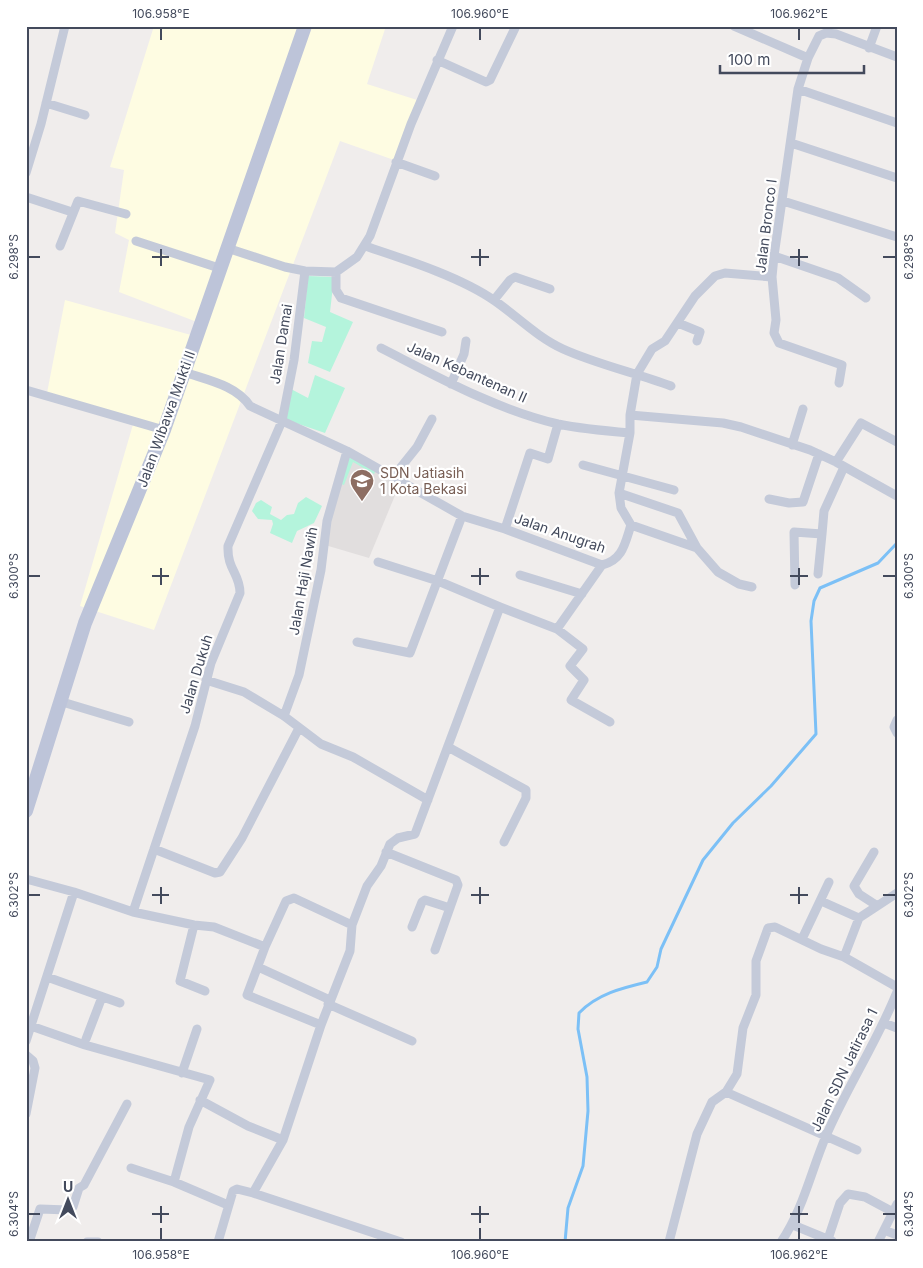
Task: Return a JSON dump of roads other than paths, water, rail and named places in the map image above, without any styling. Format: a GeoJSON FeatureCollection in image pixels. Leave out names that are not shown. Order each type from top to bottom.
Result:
{"type":"FeatureCollection","features":[{"type":"Feature","properties":{"kind":"main road","name":"Jalan Wibawa Mukti II"},"geometry":{"type":"LineString","coordinates":[[26,811],[85,623],[164,430],[305,26]]}},
{"type":"Feature","properties":{"kind":"street"},"geometry":{"type":"LineString","coordinates":[[26,173],[65,26]]}},
{"type":"Feature","properties":{"kind":"street"},"geometry":{"type":"LineString","coordinates":[[226,248],[285,268],[305,272],[336,272],[350,264],[365,246],[396,162],[437,60],[453,26]]}},
{"type":"Feature","properties":{"kind":"street"},"geometry":{"type":"LineString","coordinates":[[437,60],[486,82],[490,80],[516,26]]}},
{"type":"Feature","properties":{"kind":"street"},"geometry":{"type":"LineString","coordinates":[[734,26],[808,58]]}},
{"type":"Feature","properties":{"kind":"street"},"geometry":{"type":"LineString","coordinates":[[877,26],[869,48],[897,57]]}},
{"type":"Feature","properties":{"kind":"street","name":"Jalan Bronco I"},"geometry":{"type":"LineString","coordinates":[[839,383],[842,365],[779,343],[774,332],[776,314],[772,277],[798,89],[808,58],[819,36],[823,33],[836,34],[869,48]]}},
{"type":"Feature","properties":{"kind":"street"},"geometry":{"type":"LineString","coordinates":[[798,89],[897,123]]}},
{"type":"Feature","properties":{"kind":"street"},"geometry":{"type":"LineString","coordinates":[[46,103],[85,115]]}},
{"type":"Feature","properties":{"kind":"street"},"geometry":{"type":"LineString","coordinates":[[791,143],[897,178]]}},
{"type":"Feature","properties":{"kind":"street"},"geometry":{"type":"LineString","coordinates":[[396,162],[435,176]]}},
{"type":"Feature","properties":{"kind":"street"},"geometry":{"type":"LineString","coordinates":[[26,197],[72,212]]}},
{"type":"Feature","properties":{"kind":"street"},"geometry":{"type":"LineString","coordinates":[[60,246],[78,201],[126,214]]}},
{"type":"Feature","properties":{"kind":"street"},"geometry":{"type":"LineString","coordinates":[[783,201],[897,237]]}},
{"type":"Feature","properties":{"kind":"street"},"geometry":{"type":"LineString","coordinates":[[136,241],[219,268]]}},
{"type":"Feature","properties":{"kind":"street"},"geometry":{"type":"LineString","coordinates":[[365,246],[417,264],[494,300],[519,321],[564,350],[671,386]]}},
{"type":"Feature","properties":{"kind":"street"},"geometry":{"type":"LineString","coordinates":[[774,256],[838,278],[866,298]]}},
{"type":"Feature","properties":{"kind":"street","name":"Jalan Damai"},"geometry":{"type":"LineString","coordinates":[[282,421],[295,351],[305,272]]}},
{"type":"Feature","properties":{"kind":"street"},"geometry":{"type":"LineString","coordinates":[[336,272],[336,290],[341,298],[442,332]]}},
{"type":"Feature","properties":{"kind":"street"},"geometry":{"type":"LineString","coordinates":[[696,548],[631,525],[621,508],[619,493],[630,433],[630,415],[637,374],[652,349],[665,341],[695,296],[715,276],[725,273],[772,277]]}},
{"type":"Feature","properties":{"kind":"street"},"geometry":{"type":"LineString","coordinates":[[494,300],[510,280],[515,277],[550,290]]}},
{"type":"Feature","properties":{"kind":"street"},"geometry":{"type":"LineString","coordinates":[[678,323],[700,332],[696,341]]}},
{"type":"Feature","properties":{"kind":"street"},"geometry":{"type":"LineString","coordinates":[[451,384],[464,354],[466,342]]}},
{"type":"Feature","properties":{"kind":"street","name":"Jalan Kebantenan II"},"geometry":{"type":"LineString","coordinates":[[381,348],[451,384],[488,400],[558,424],[630,433]]}},
{"type":"Feature","properties":{"kind":"street","name":"Jalan Anugrah"},"geometry":{"type":"LineString","coordinates":[[184,372],[234,390],[250,406],[347,451],[462,516],[505,528],[602,565],[612,562],[621,554],[631,525]]}},
{"type":"Feature","properties":{"kind":"street"},"geometry":{"type":"LineString","coordinates":[[26,390],[164,430]]}},
{"type":"Feature","properties":{"kind":"street"},"geometry":{"type":"LineString","coordinates":[[792,444],[803,409]]}},
{"type":"Feature","properties":{"kind":"street"},"geometry":{"type":"LineString","coordinates":[[630,415],[722,423],[792,444],[840,464],[897,496]]}},
{"type":"Feature","properties":{"kind":"street"},"geometry":{"type":"LineString","coordinates":[[393,477],[417,447],[432,419]]}},
{"type":"Feature","properties":{"kind":"street","name":"Jalan Dukuh"},"geometry":{"type":"LineString","coordinates":[[133,912],[195,726],[206,680],[240,593],[240,583],[227,561],[228,546],[282,421]]}},
{"type":"Feature","properties":{"kind":"street"},"geometry":{"type":"LineString","coordinates":[[818,574],[824,511],[838,478],[840,464],[861,422],[897,442]]}},
{"type":"Feature","properties":{"kind":"street"},"geometry":{"type":"LineString","coordinates":[[505,528],[530,454],[548,459],[558,424]]}},
{"type":"Feature","properties":{"kind":"street","name":"Jalan Haji Nawih"},"geometry":{"type":"LineString","coordinates":[[284,716],[299,675],[321,570],[327,521],[347,451]]}},
{"type":"Feature","properties":{"kind":"street"},"geometry":{"type":"LineString","coordinates":[[769,499],[789,503],[803,502],[819,454]]}},
{"type":"Feature","properties":{"kind":"street"},"geometry":{"type":"LineString","coordinates":[[583,465],[674,490]]}},
{"type":"Feature","properties":{"kind":"street"},"geometry":{"type":"LineString","coordinates":[[619,493],[678,513],[696,548],[718,572],[739,584],[752,587]]}},
{"type":"Feature","properties":{"kind":"street"},"geometry":{"type":"LineString","coordinates":[[357,642],[410,653],[462,516]]}},
{"type":"Feature","properties":{"kind":"street"},"geometry":{"type":"LineString","coordinates":[[794,521],[795,585]]}},
{"type":"Feature","properties":{"kind":"street"},"geometry":{"type":"LineString","coordinates":[[794,532],[822,534]]}},
{"type":"Feature","properties":{"kind":"street"},"geometry":{"type":"LineString","coordinates":[[378,562],[438,581],[557,629],[583,649],[570,666],[584,680],[571,700],[610,722]]}},
{"type":"Feature","properties":{"kind":"street"},"geometry":{"type":"LineString","coordinates":[[557,629],[602,565]]}},
{"type":"Feature","properties":{"kind":"street"},"geometry":{"type":"LineString","coordinates":[[520,575],[582,594]]}},
{"type":"Feature","properties":{"kind":"street"},"geometry":{"type":"LineString","coordinates":[[253,1193],[282,1140],[320,1025],[350,951],[352,925],[367,886],[381,866],[390,844],[398,838],[416,834],[500,607]]}},
{"type":"Feature","properties":{"kind":"street"},"geometry":{"type":"LineString","coordinates":[[206,680],[244,692],[284,716],[321,744],[353,757],[428,800]]}},
{"type":"Feature","properties":{"kind":"street"},"geometry":{"type":"LineString","coordinates":[[60,702],[129,722]]}},
{"type":"Feature","properties":{"kind":"street"},"geometry":{"type":"LineString","coordinates":[[897,720],[894,727],[897,733]]}},
{"type":"Feature","properties":{"kind":"street"},"geometry":{"type":"LineString","coordinates":[[154,849],[215,873],[220,872],[229,861],[242,838],[298,728]]}},
{"type":"Feature","properties":{"kind":"street"},"geometry":{"type":"LineString","coordinates":[[448,747],[526,790],[526,798],[504,842]]}},
{"type":"Feature","properties":{"kind":"street"},"geometry":{"type":"LineString","coordinates":[[386,852],[456,880],[458,885],[435,950]]}},
{"type":"Feature","properties":{"kind":"street"},"geometry":{"type":"LineString","coordinates":[[874,852],[854,886],[859,894],[876,905]]}},
{"type":"Feature","properties":{"kind":"street"},"geometry":{"type":"LineString","coordinates":[[26,879],[74,892],[133,912],[194,925],[214,927],[266,947]]}},
{"type":"Feature","properties":{"kind":"street"},"geometry":{"type":"LineString","coordinates":[[802,939],[822,901],[829,882]]}},
{"type":"Feature","properties":{"kind":"street"},"geometry":{"type":"LineString","coordinates":[[26,1041],[50,978],[74,892]]}},
{"type":"Feature","properties":{"kind":"street"},"geometry":{"type":"LineString","coordinates":[[844,957],[859,918],[876,905],[897,893]]}},
{"type":"Feature","properties":{"kind":"street"},"geometry":{"type":"LineString","coordinates":[[320,1025],[247,995],[286,902],[294,898],[352,925]]}},
{"type":"Feature","properties":{"kind":"street"},"geometry":{"type":"LineString","coordinates":[[412,927],[422,902],[425,900],[450,908]]}},
{"type":"Feature","properties":{"kind":"street"},"geometry":{"type":"LineString","coordinates":[[822,901],[859,918]]}},
{"type":"Feature","properties":{"kind":"street"},"geometry":{"type":"LineString","coordinates":[[194,925],[180,981],[204,991]]}},
{"type":"Feature","properties":{"kind":"street"},"geometry":{"type":"LineString","coordinates":[[669,1242],[696,1134],[712,1102],[726,1092],[737,1074],[743,1028],[756,995],[756,961],[768,928],[775,928],[844,957],[897,987]]}},
{"type":"Feature","properties":{"kind":"street"},"geometry":{"type":"LineString","coordinates":[[258,967],[412,1041]]}},
{"type":"Feature","properties":{"kind":"street"},"geometry":{"type":"LineString","coordinates":[[50,978],[120,1003]]}},
{"type":"Feature","properties":{"kind":"street","name":"Jalan SDN Jatirasa 1"},"geometry":{"type":"LineString","coordinates":[[781,1242],[793,1225],[826,1137],[848,1090],[884,1023],[897,992]]}},
{"type":"Feature","properties":{"kind":"street"},"geometry":{"type":"LineString","coordinates":[[86,1039],[102,997]]}},
{"type":"Feature","properties":{"kind":"street"},"geometry":{"type":"LineString","coordinates":[[884,1023],[897,1028]]}},
{"type":"Feature","properties":{"kind":"street"},"geometry":{"type":"LineString","coordinates":[[34,1024],[85,1044],[210,1080],[189,1127],[174,1182]]}},
{"type":"Feature","properties":{"kind":"street"},"geometry":{"type":"LineString","coordinates":[[182,1073],[198,1029]]}},
{"type":"Feature","properties":{"kind":"street"},"geometry":{"type":"LineString","coordinates":[[26,1055],[33,1061],[35,1068],[26,1114]]}},
{"type":"Feature","properties":{"kind":"street"},"geometry":{"type":"LineString","coordinates":[[726,1092],[857,1150]]}},
{"type":"Feature","properties":{"kind":"street"},"geometry":{"type":"LineString","coordinates":[[200,1100],[248,1126],[282,1140]]}},
{"type":"Feature","properties":{"kind":"street"},"geometry":{"type":"LineString","coordinates":[[29,1242],[40,1209],[68,1210],[72,1207],[79,1188],[84,1185],[127,1104]]}},
{"type":"Feature","properties":{"kind":"street"},"geometry":{"type":"LineString","coordinates":[[131,1168],[174,1182],[228,1205]]}},
{"type":"Feature","properties":{"kind":"street"},"geometry":{"type":"LineString","coordinates":[[218,1242],[228,1205],[233,1191],[237,1188],[401,1242]]}},
{"type":"Feature","properties":{"kind":"street"},"geometry":{"type":"LineString","coordinates":[[793,1225],[830,1241],[840,1203],[848,1194],[865,1197],[895,1208],[878,1242]]}},
{"type":"Feature","properties":{"kind":"street"},"geometry":{"type":"LineString","coordinates":[[884,1230],[897,1235]]}},
{"type":"Feature","properties":{"kind":"street"},"geometry":{"type":"LineString","coordinates":[[87,1242],[98,1242]]}},
{"type":"Feature","properties":{"kind":"waterway"},"geometry":{"type":"LineString","coordinates":[[565,1242],[568,1208],[583,1166],[588,1111],[587,1077],[578,1029],[579,1013],[602,996],[619,989],[647,982],[657,967],[661,949],[703,860],[733,823],[771,786],[816,734],[811,621],[814,601],[820,588],[878,563],[897,543]]}},
{"type":"Feature","properties":{"kind":"place","name":"SDN Jatiasih 1 Kota Bekasi"},"geometry":{"type":"Point","coordinates":[362,502]}}]}
